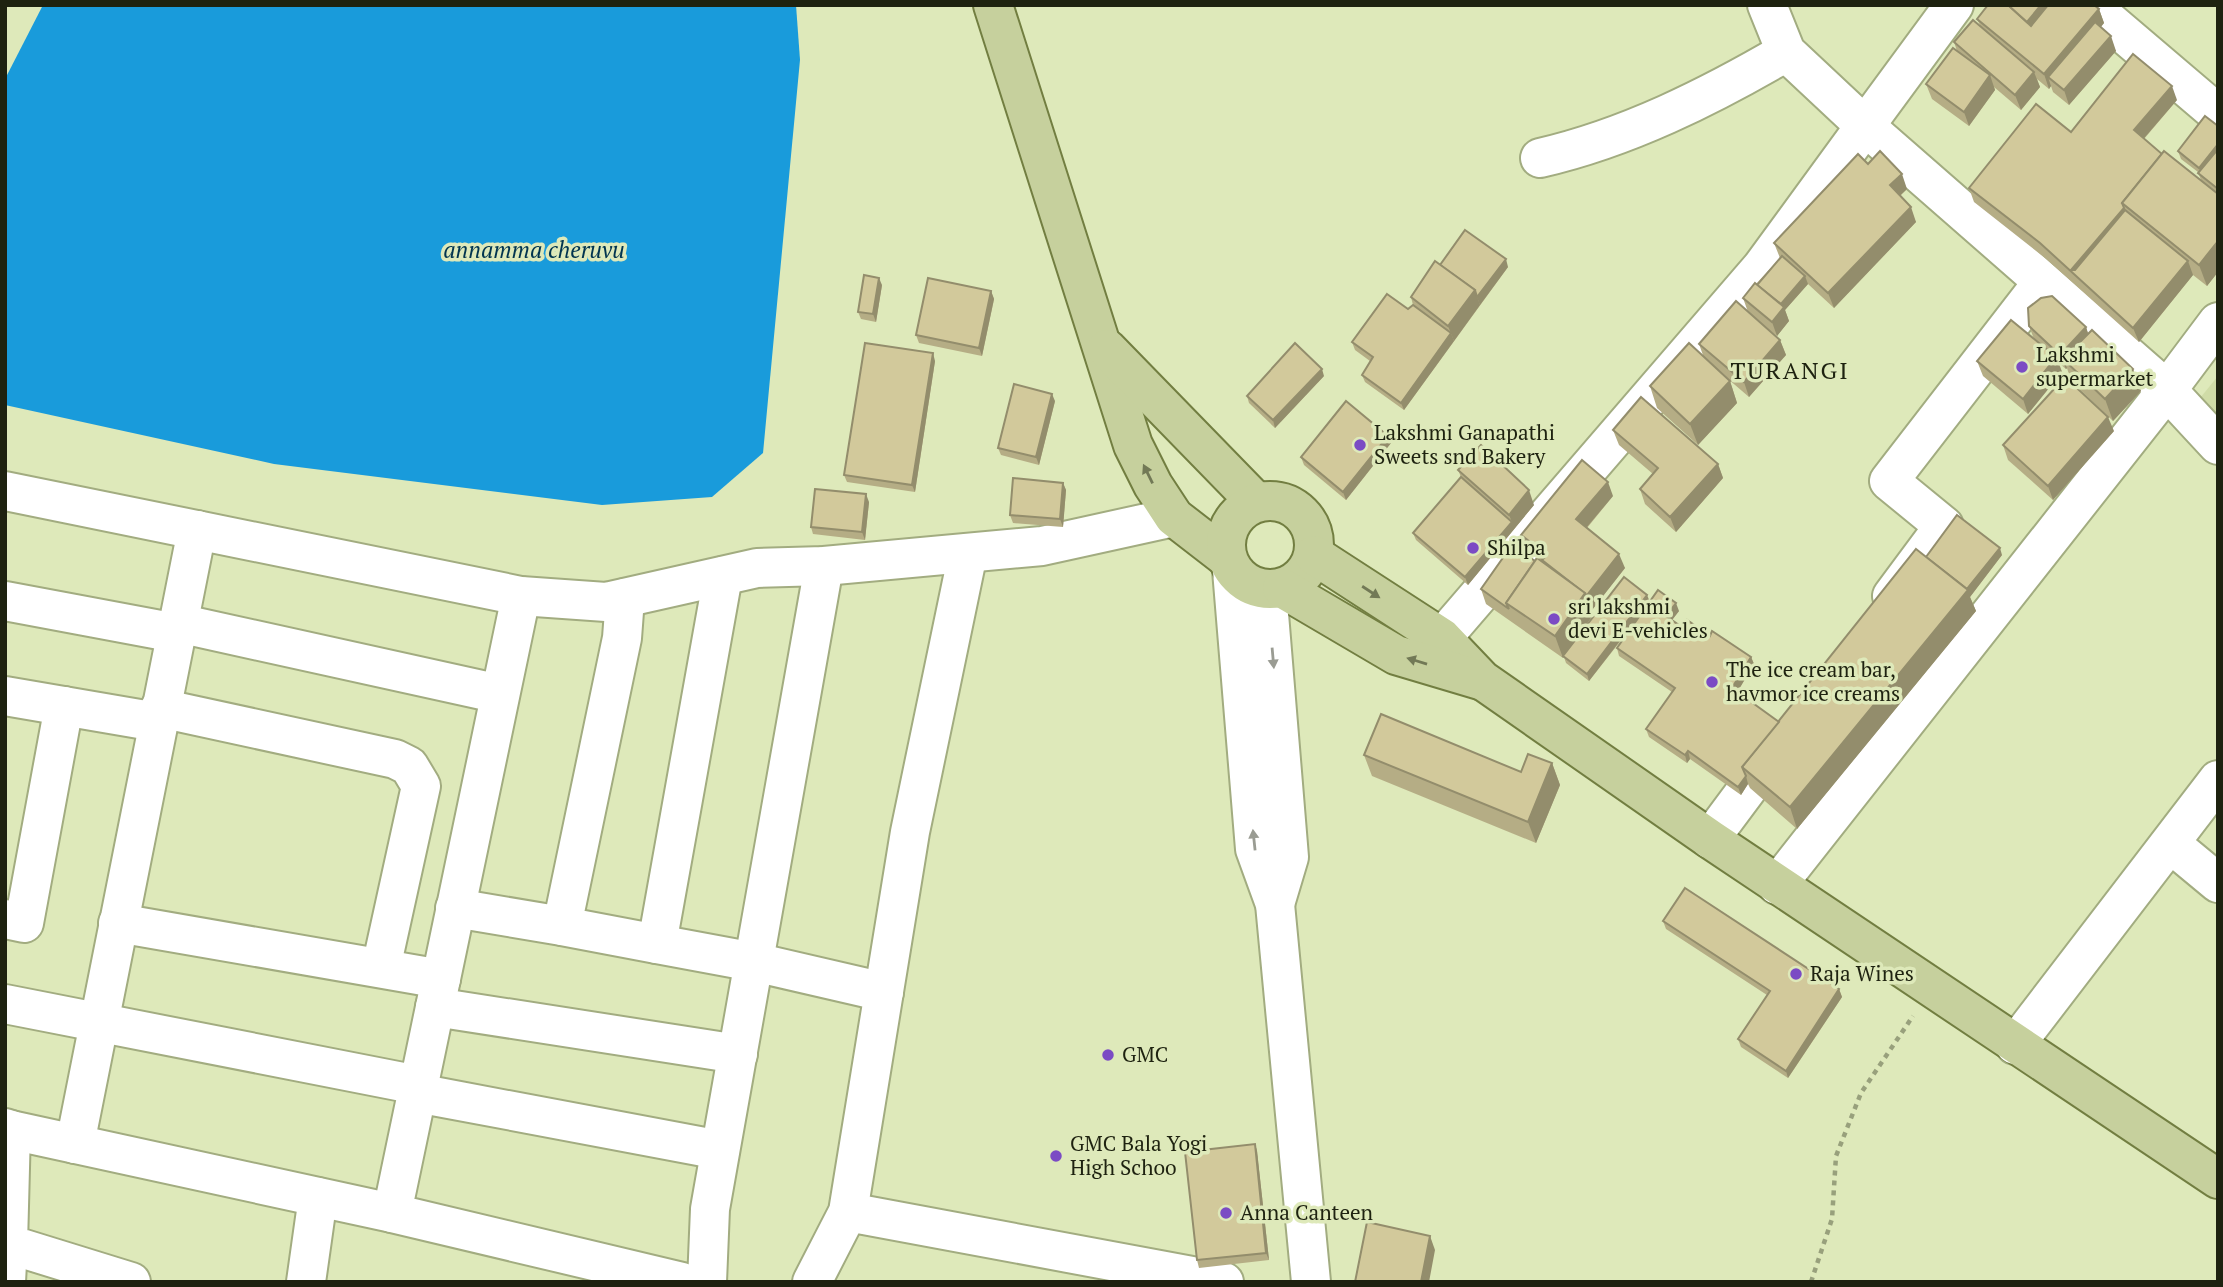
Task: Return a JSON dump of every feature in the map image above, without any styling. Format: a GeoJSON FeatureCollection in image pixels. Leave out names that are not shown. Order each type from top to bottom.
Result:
{"type":"FeatureCollection","features":[{"type":"Feature","properties":{"kind":"main road"},"geometry":{"type":"LineString","coordinates":[[993,5],[1133,445],[1153,485],[1174,517],[1230,564],[1248,584],[1275,589],[1396,654],[1482,680]]}},
{"type":"Feature","properties":{"kind":"main road"},"geometry":{"type":"LineString","coordinates":[[1099,340],[1151,397],[1256,502]]}},
{"type":"Feature","properties":{"kind":"main road"},"geometry":{"type":"LineString","coordinates":[[1230,564],[1226,535],[1237,514],[1256,502],[1279,500],[1300,512],[1312,531],[1314,555],[1303,575],[1275,589]]}},
{"type":"Feature","properties":{"kind":"main road"},"geometry":{"type":"LineString","coordinates":[[1314,555],[1442,638],[1482,680],[1710,839],[2218,1179]]}},
{"type":"Feature","properties":{"kind":"street"},"geometry":{"type":"LineString","coordinates":[[1767,5],[1786,52],[1865,126],[2167,390],[2218,444]]}},
{"type":"Feature","properties":{"kind":"street"},"geometry":{"type":"LineString","coordinates":[[1442,638],[1762,267],[1954,5]]}},
{"type":"Feature","properties":{"kind":"street"},"geometry":{"type":"LineString","coordinates":[[2090,5],[2218,114]]}},
{"type":"Feature","properties":{"kind":"street"},"geometry":{"type":"LineString","coordinates":[[1540,158],[1583,148],[1713,95],[1786,52]]}},
{"type":"Feature","properties":{"kind":"street"},"geometry":{"type":"LineString","coordinates":[[1868,627],[1944,526],[1889,481],[2042,283]]}},
{"type":"Feature","properties":{"kind":"street"},"geometry":{"type":"LineString","coordinates":[[1777,885],[2218,322]]}},
{"type":"Feature","properties":{"kind":"street"},"geometry":{"type":"LineString","coordinates":[[5,491],[521,596],[606,602],[757,568],[824,566],[1042,546],[1174,517]]}},
{"type":"Feature","properties":{"kind":"street"},"geometry":{"type":"LineString","coordinates":[[75,1144],[197,530]]}},
{"type":"Feature","properties":{"kind":"street"},"geometry":{"type":"LineString","coordinates":[[812,1282],[848,1212],[910,831],[968,553]]}},
{"type":"Feature","properties":{"kind":"street"},"geometry":{"type":"LineString","coordinates":[[1230,564],[1255,849],[1275,904],[1311,1282]]}},
{"type":"Feature","properties":{"kind":"street"},"geometry":{"type":"LineString","coordinates":[[707,1282],[710,1209],[824,566]]}},
{"type":"Feature","properties":{"kind":"street"},"geometry":{"type":"LineString","coordinates":[[657,944],[723,576]]}},
{"type":"Feature","properties":{"kind":"street"},"geometry":{"type":"LineString","coordinates":[[1275,589],[1289,857],[1275,904]]}},
{"type":"Feature","properties":{"kind":"street"},"geometry":{"type":"LineString","coordinates":[[392,1213],[521,596]]}},
{"type":"Feature","properties":{"kind":"street"},"geometry":{"type":"LineString","coordinates":[[562,926],[622,638],[625,598]]}},
{"type":"Feature","properties":{"kind":"street"},"geometry":{"type":"LineString","coordinates":[[5,601],[177,628],[500,694]]}},
{"type":"Feature","properties":{"kind":"street"},"geometry":{"type":"LineString","coordinates":[[5,695],[64,706],[159,715],[395,759],[409,766],[421,786],[380,968]]}},
{"type":"Feature","properties":{"kind":"street"},"geometry":{"type":"LineString","coordinates":[[5,919],[24,923],[64,706]]}},
{"type":"Feature","properties":{"kind":"street"},"geometry":{"type":"LineString","coordinates":[[1710,839],[1801,716]]}},
{"type":"Feature","properties":{"kind":"street"},"geometry":{"type":"LineString","coordinates":[[2015,1045],[2218,780]]}},
{"type":"Feature","properties":{"kind":"street"},"geometry":{"type":"LineString","coordinates":[[2171,844],[2218,883]]}},
{"type":"Feature","properties":{"kind":"street"},"geometry":{"type":"LineString","coordinates":[[456,908],[754,962],[884,992]]}},
{"type":"Feature","properties":{"kind":"street"},"geometry":{"type":"LineString","coordinates":[[118,923],[380,968],[438,993],[738,1054]]}},
{"type":"Feature","properties":{"kind":"street"},"geometry":{"type":"LineString","coordinates":[[5,1004],[720,1150]]}},
{"type":"Feature","properties":{"kind":"street"},"geometry":{"type":"LineString","coordinates":[[6,1282],[8,1129],[318,1196],[682,1282]]}},
{"type":"Feature","properties":{"kind":"street"},"geometry":{"type":"LineString","coordinates":[[306,1282],[318,1196]]}},
{"type":"Feature","properties":{"kind":"street"},"geometry":{"type":"LineString","coordinates":[[848,1212],[1224,1282]]}},
{"type":"Feature","properties":{"kind":"street"},"geometry":{"type":"LineString","coordinates":[[7,1236],[131,1282]]}},
{"type":"Feature","properties":{"kind":"path"},"geometry":{"type":"LineString","coordinates":[[1811,1282],[1832,1219],[1836,1156],[1861,1093],[1933,987]]}},
{"type":"Feature","properties":{"kind":"shaded area"},"geometry":{"type":"Polygon","coordinates":[[[2218,376],[2218,429],[2192,408],[2218,376]]]}},
{"type":"Feature","properties":{"kind":"water","name":"annamma cheruvu"},"geometry":{"type":"Polygon","coordinates":[[[43,5],[796,5],[800,60],[763,453],[712,497],[602,505],[274,464],[5,405],[5,79],[43,5]]]}},
{"type":"Feature","properties":{"kind":"building"},"geometry":{"type":"Polygon","coordinates":[[[1988,5],[2008,5],[2031,26],[2048,5],[2094,5],[2099,9],[2044,74],[1977,19],[1988,5]]]}},
{"type":"Feature","properties":{"kind":"building"},"geometry":{"type":"Polygon","coordinates":[[[2008,5],[2041,5],[2027,22],[2008,5]]]}},
{"type":"Feature","properties":{"kind":"building"},"geometry":{"type":"Polygon","coordinates":[[[1973,20],[2034,72],[2015,95],[1954,42],[1973,20]]]}},
{"type":"Feature","properties":{"kind":"building"},"geometry":{"type":"Polygon","coordinates":[[[2095,22],[2111,36],[2064,90],[2048,77],[2095,22]]]}},
{"type":"Feature","properties":{"kind":"building"},"geometry":{"type":"Polygon","coordinates":[[[1953,48],[1990,75],[1964,112],[1926,84],[1953,48]]]}},
{"type":"Feature","properties":{"kind":"building"},"geometry":{"type":"Polygon","coordinates":[[[2133,54],[2172,86],[2134,130],[2162,154],[2122,203],[2124,208],[2071,270],[2075,270],[2125,210],[2188,261],[2133,328],[2040,243],[1969,188],[2036,104],[2071,132],[2133,54]]]}},
{"type":"Feature","properties":{"kind":"building"},"geometry":{"type":"Polygon","coordinates":[[[2205,116],[2218,126],[2218,144],[2199,168],[2178,151],[2205,116]]]}},
{"type":"Feature","properties":{"kind":"building"},"geometry":{"type":"Polygon","coordinates":[[[2218,149],[2218,189],[2198,173],[2218,149]]]}},
{"type":"Feature","properties":{"kind":"building"},"geometry":{"type":"Polygon","coordinates":[[[1880,151],[1902,174],[1890,185],[1911,207],[1828,293],[1774,243],[1858,154],[1868,164],[1880,151]]]}},
{"type":"Feature","properties":{"kind":"building"},"geometry":{"type":"Polygon","coordinates":[[[2164,151],[2218,194],[2218,241],[2199,265],[2122,203],[2164,151]]]}},
{"type":"Feature","properties":{"kind":"building"},"geometry":{"type":"Polygon","coordinates":[[[1465,230],[1506,259],[1477,297],[1475,290],[1440,265],[1465,230]]]}},
{"type":"Feature","properties":{"kind":"building"},"geometry":{"type":"Polygon","coordinates":[[[1782,256],[1805,276],[1781,304],[1757,285],[1782,256]]]}},
{"type":"Feature","properties":{"kind":"building"},"geometry":{"type":"Polygon","coordinates":[[[1435,261],[1475,290],[1448,326],[1411,297],[1435,261]]]}},
{"type":"Feature","properties":{"kind":"building"},"geometry":{"type":"Polygon","coordinates":[[[864,275],[879,278],[873,314],[858,312],[864,275]]]}},
{"type":"Feature","properties":{"kind":"building"},"geometry":{"type":"Polygon","coordinates":[[[928,278],[991,291],[979,348],[916,335],[928,278]]]}},
{"type":"Feature","properties":{"kind":"building"},"geometry":{"type":"Polygon","coordinates":[[[1755,283],[1784,307],[1772,322],[1743,298],[1755,283]]]}},
{"type":"Feature","properties":{"kind":"building"},"geometry":{"type":"Polygon","coordinates":[[[1387,294],[1408,309],[1413,305],[1451,333],[1401,403],[1362,375],[1373,357],[1352,342],[1387,294]]]}},
{"type":"Feature","properties":{"kind":"building"},"geometry":{"type":"Polygon","coordinates":[[[2052,296],[2086,327],[2060,355],[2029,326],[2028,308],[2041,298],[2052,296]]]}},
{"type":"Feature","properties":{"kind":"building"},"geometry":{"type":"Polygon","coordinates":[[[1736,301],[1780,340],[1744,382],[1699,344],[1736,301]]]}},
{"type":"Feature","properties":{"kind":"building"},"geometry":{"type":"Polygon","coordinates":[[[2011,320],[2056,357],[2023,399],[1977,361],[2011,320]]]}},
{"type":"Feature","properties":{"kind":"building"},"geometry":{"type":"Polygon","coordinates":[[[2092,330],[2133,369],[2105,399],[2063,359],[2092,330]]]}},
{"type":"Feature","properties":{"kind":"building"},"geometry":{"type":"Polygon","coordinates":[[[865,343],[933,353],[912,485],[844,475],[865,343]]]}},
{"type":"Feature","properties":{"kind":"building"},"geometry":{"type":"Polygon","coordinates":[[[1295,343],[1322,369],[1273,420],[1247,396],[1295,343]]]}},
{"type":"Feature","properties":{"kind":"building"},"geometry":{"type":"Polygon","coordinates":[[[1689,343],[1730,381],[1690,424],[1650,386],[1689,343]]]}},
{"type":"Feature","properties":{"kind":"building"},"geometry":{"type":"Polygon","coordinates":[[[2065,377],[2108,417],[2048,486],[2003,445],[2065,377]]]}},
{"type":"Feature","properties":{"kind":"building"},"geometry":{"type":"Polygon","coordinates":[[[1014,384],[1052,394],[1036,457],[998,448],[1014,384]]]}},
{"type":"Feature","properties":{"kind":"building"},"geometry":{"type":"Polygon","coordinates":[[[1641,397],[1718,464],[1670,517],[1640,489],[1658,468],[1613,430],[1641,397]]]}},
{"type":"Feature","properties":{"kind":"building"},"geometry":{"type":"Polygon","coordinates":[[[1346,401],[1388,436],[1343,492],[1301,457],[1346,401]]]}},
{"type":"Feature","properties":{"kind":"building"},"geometry":{"type":"Polygon","coordinates":[[[1481,445],[1529,490],[1509,515],[1458,470],[1481,445]]]}},
{"type":"Feature","properties":{"kind":"building"},"geometry":{"type":"Polygon","coordinates":[[[1582,460],[1608,482],[1576,519],[1619,554],[1587,595],[1542,560],[1547,555],[1521,535],[1582,460]]]}},
{"type":"Feature","properties":{"kind":"building"},"geometry":{"type":"Polygon","coordinates":[[[1461,477],[1512,522],[1465,577],[1413,533],[1461,477]]]}},
{"type":"Feature","properties":{"kind":"building"},"geometry":{"type":"Polygon","coordinates":[[[1013,478],[1063,483],[1060,519],[1010,515],[1013,478]]]}},
{"type":"Feature","properties":{"kind":"building"},"geometry":{"type":"Polygon","coordinates":[[[815,489],[866,494],[862,532],[811,527],[815,489]]]}},
{"type":"Feature","properties":{"kind":"building"},"geometry":{"type":"Polygon","coordinates":[[[1957,515],[2000,548],[1967,589],[1926,557],[1957,515]]]}},
{"type":"Feature","properties":{"kind":"building"},"geometry":{"type":"Polygon","coordinates":[[[1512,545],[1535,561],[1506,603],[1509,609],[1481,589],[1512,545]]]}},
{"type":"Feature","properties":{"kind":"building"},"geometry":{"type":"Polygon","coordinates":[[[1916,549],[1968,590],[1790,807],[1742,767],[1916,549]]]}},
{"type":"Feature","properties":{"kind":"building"},"geometry":{"type":"Polygon","coordinates":[[[1537,558],[1585,593],[1555,636],[1506,603],[1537,558]]]}},
{"type":"Feature","properties":{"kind":"building"},"geometry":{"type":"Polygon","coordinates":[[[1624,577],[1647,595],[1587,674],[1563,656],[1624,577]]]}},
{"type":"Feature","properties":{"kind":"building"},"geometry":{"type":"Polygon","coordinates":[[[1658,590],[1676,603],[1666,616],[1682,627],[1687,620],[1710,636],[1712,631],[1751,657],[1732,688],[1779,722],[1742,767],[1746,776],[1738,787],[1688,751],[1685,755],[1646,729],[1675,688],[1617,648],[1658,590]]]}},
{"type":"Feature","properties":{"kind":"building"},"geometry":{"type":"Polygon","coordinates":[[[1381,714],[1521,772],[1528,754],[1552,763],[1528,822],[1364,755],[1381,714]]]}},
{"type":"Feature","properties":{"kind":"building"},"geometry":{"type":"Polygon","coordinates":[[[1685,888],[1839,989],[1786,1071],[1738,1039],[1770,991],[1663,921],[1685,888]]]}},
{"type":"Feature","properties":{"kind":"building"},"geometry":{"type":"Polygon","coordinates":[[[1255,1144],[1266,1253],[1197,1260],[1185,1152],[1255,1144]]]}},
{"type":"Feature","properties":{"kind":"building"},"geometry":{"type":"Polygon","coordinates":[[[1367,1222],[1430,1236],[1421,1282],[1355,1282],[1367,1222]]]}},
{"type":"Feature","properties":{"kind":"place","name":"Lakshmi supermarket"},"geometry":{"type":"Point","coordinates":[2022,367]}},
{"type":"Feature","properties":{"kind":"place","name":"Lakshmi Ganapathi Sweets snd Bakery"},"geometry":{"type":"Point","coordinates":[1360,445]}},
{"type":"Feature","properties":{"kind":"place","name":"Shilpa"},"geometry":{"type":"Point","coordinates":[1473,548]}},
{"type":"Feature","properties":{"kind":"place","name":"sri lakshmi devi E-vehicles"},"geometry":{"type":"Point","coordinates":[1554,619]}},
{"type":"Feature","properties":{"kind":"place","name":"The ice cream bar, havmor ice creams"},"geometry":{"type":"Point","coordinates":[1712,682]}},
{"type":"Feature","properties":{"kind":"place","name":"Raja Wines"},"geometry":{"type":"Point","coordinates":[1796,974]}},
{"type":"Feature","properties":{"kind":"place","name":"GMC"},"geometry":{"type":"Point","coordinates":[1108,1055]}},
{"type":"Feature","properties":{"kind":"place","name":"GMC Bala Yogi High Schoo"},"geometry":{"type":"Point","coordinates":[1056,1156]}},
{"type":"Feature","properties":{"kind":"place","name":"Anna Canteen"},"geometry":{"type":"Point","coordinates":[1226,1213]}},
{"type":"Feature","properties":{"kind":"district","name":"TURANGI"},"geometry":{"type":"Point","coordinates":[1790,371]}}]}
